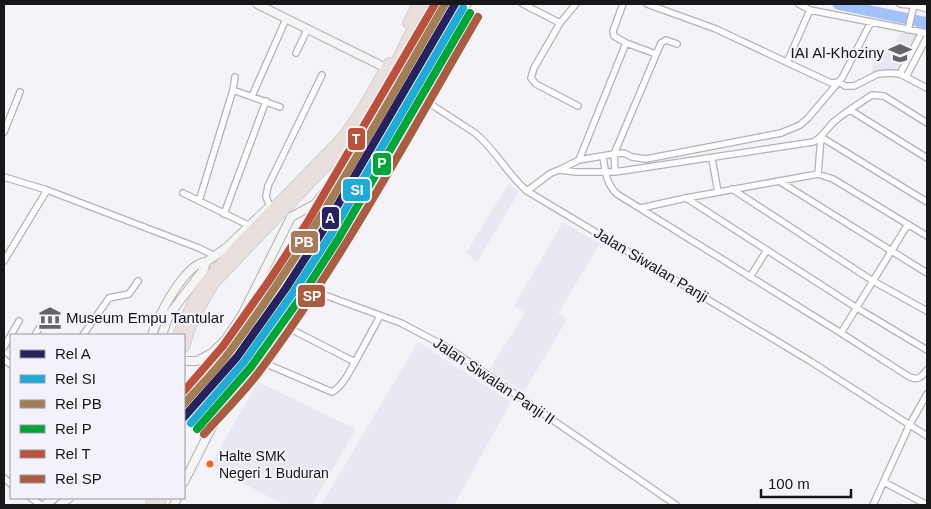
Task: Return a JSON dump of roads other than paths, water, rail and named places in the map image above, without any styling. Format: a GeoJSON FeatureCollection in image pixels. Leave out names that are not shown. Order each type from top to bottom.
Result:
{"type":"FeatureCollection","features":[{"type":"Feature","properties":{"kind":"highway"},"geometry":{"type":"LineString","coordinates":[[178,334],[196,296],[223,261],[243,246],[345,148],[365,120],[418,4]]}},
{"type":"Feature","properties":{"kind":"highway"},"geometry":{"type":"LineString","coordinates":[[185,343],[193,319],[214,283],[243,246],[287,196],[344,138],[387,73],[425,4]]}},
{"type":"Feature","properties":{"kind":"street"},"geometry":{"type":"LineString","coordinates":[[257,4],[387,73]]}},
{"type":"Feature","properties":{"kind":"street"},"geometry":{"type":"LineString","coordinates":[[429,104],[446,63],[442,50],[468,4]]}},
{"type":"Feature","properties":{"kind":"street"},"geometry":{"type":"LineString","coordinates":[[523,4],[560,23]]}},
{"type":"Feature","properties":{"kind":"street"},"geometry":{"type":"LineString","coordinates":[[576,4],[560,23],[534,68],[531,78],[536,84],[578,106]]}},
{"type":"Feature","properties":{"kind":"street"},"geometry":{"type":"LineString","coordinates":[[623,4],[613,34],[614,36],[656,54]]}},
{"type":"Feature","properties":{"kind":"street"},"geometry":{"type":"LineString","coordinates":[[647,4],[716,29],[830,83],[839,82],[845,86],[854,86],[878,74],[891,73],[903,75],[927,88]]}},
{"type":"Feature","properties":{"kind":"street"},"geometry":{"type":"LineString","coordinates":[[799,4],[810,10],[870,22],[909,27],[924,32],[903,75]]}},
{"type":"Feature","properties":{"kind":"street"},"geometry":{"type":"LineString","coordinates":[[900,4],[927,8]]}},
{"type":"Feature","properties":{"kind":"street"},"geometry":{"type":"LineString","coordinates":[[909,27],[913,6]]}},
{"type":"Feature","properties":{"kind":"street"},"geometry":{"type":"LineString","coordinates":[[787,62],[810,10]]}},
{"type":"Feature","properties":{"kind":"street"},"geometry":{"type":"LineString","coordinates":[[252,96],[286,19]]}},
{"type":"Feature","properties":{"kind":"street"},"geometry":{"type":"LineString","coordinates":[[526,191],[551,173],[579,160],[624,153],[632,157],[646,159],[781,133],[800,125],[839,82],[870,22]]}},
{"type":"Feature","properties":{"kind":"street"},"geometry":{"type":"LineString","coordinates":[[296,53],[307,30]]}},
{"type":"Feature","properties":{"kind":"street"},"geometry":{"type":"LineString","coordinates":[[903,75],[927,37]]}},
{"type":"Feature","properties":{"kind":"street"},"geometry":{"type":"LineString","coordinates":[[614,172],[614,154],[656,54],[663,40],[677,44]]}},
{"type":"Feature","properties":{"kind":"street"},"geometry":{"type":"LineString","coordinates":[[579,160],[626,42]]}},
{"type":"Feature","properties":{"kind":"street","name":"Jalan Siwalan Panji"},"geometry":{"type":"LineString","coordinates":[[387,73],[429,104],[486,141],[526,191],[810,361],[927,436]]}},
{"type":"Feature","properties":{"kind":"street"},"geometry":{"type":"LineString","coordinates":[[270,206],[266,197],[268,186],[322,75]]}},
{"type":"Feature","properties":{"kind":"street"},"geometry":{"type":"LineString","coordinates":[[199,201],[233,90],[235,77]]}},
{"type":"Feature","properties":{"kind":"street"},"geometry":{"type":"LineString","coordinates":[[233,90],[280,107]]}},
{"type":"Feature","properties":{"kind":"street"},"geometry":{"type":"LineString","coordinates":[[4,132],[20,92]]}},
{"type":"Feature","properties":{"kind":"street"},"geometry":{"type":"LineString","coordinates":[[559,170],[614,172],[802,145],[813,142],[821,137],[831,124],[872,95],[880,95],[927,123]]}},
{"type":"Feature","properties":{"kind":"street"},"geometry":{"type":"LineString","coordinates":[[224,214],[266,101]]}},
{"type":"Feature","properties":{"kind":"street"},"geometry":{"type":"LineString","coordinates":[[850,110],[927,158]]}},
{"type":"Feature","properties":{"kind":"street"},"geometry":{"type":"LineString","coordinates":[[185,361],[197,361],[212,353],[226,339],[242,315],[291,218],[315,204],[341,171],[365,120]]}},
{"type":"Feature","properties":{"kind":"street"},"geometry":{"type":"LineString","coordinates":[[818,174],[821,137]]}},
{"type":"Feature","properties":{"kind":"street"},"geometry":{"type":"LineString","coordinates":[[821,137],[927,202]]}},
{"type":"Feature","properties":{"kind":"street"},"geometry":{"type":"LineString","coordinates":[[603,156],[605,172],[614,191],[912,378],[920,378],[927,370]]}},
{"type":"Feature","properties":{"kind":"street"},"geometry":{"type":"LineString","coordinates":[[712,159],[718,192]]}},
{"type":"Feature","properties":{"kind":"street"},"geometry":{"type":"LineString","coordinates":[[640,208],[818,174],[833,179],[927,236]]}},
{"type":"Feature","properties":{"kind":"street"},"geometry":{"type":"LineString","coordinates":[[4,177],[47,190],[199,248],[215,256]]}},
{"type":"Feature","properties":{"kind":"street"},"geometry":{"type":"LineString","coordinates":[[780,181],[927,273]]}},
{"type":"Feature","properties":{"kind":"street"},"geometry":{"type":"LineString","coordinates":[[732,189],[873,281],[927,311]]}},
{"type":"Feature","properties":{"kind":"street"},"geometry":{"type":"LineString","coordinates":[[4,261],[47,190]]}},
{"type":"Feature","properties":{"kind":"street"},"geometry":{"type":"LineString","coordinates":[[183,193],[248,225]]}},
{"type":"Feature","properties":{"kind":"street"},"geometry":{"type":"LineString","coordinates":[[152,334],[161,310],[181,281],[199,263],[206,262],[215,256],[270,206],[287,196]]}},
{"type":"Feature","properties":{"kind":"street"},"geometry":{"type":"LineString","coordinates":[[686,198],[857,308],[927,350]]}},
{"type":"Feature","properties":{"kind":"street"},"geometry":{"type":"LineString","coordinates":[[185,480],[248,356],[297,285],[305,266],[307,241],[315,204]]}},
{"type":"Feature","properties":{"kind":"street"},"geometry":{"type":"LineString","coordinates":[[841,332],[908,224]]}},
{"type":"Feature","properties":{"kind":"street"},"geometry":{"type":"LineString","coordinates":[[750,277],[767,250]]}},
{"type":"Feature","properties":{"kind":"street"},"geometry":{"type":"LineString","coordinates":[[162,334],[169,314],[204,269],[206,262]]}},
{"type":"Feature","properties":{"kind":"street"},"geometry":{"type":"LineString","coordinates":[[84,332],[109,298],[129,294],[138,281]]}},
{"type":"Feature","properties":{"kind":"street","name":"Jalan Siwalan Panji II"},"geometry":{"type":"LineString","coordinates":[[297,285],[401,323],[450,349],[676,505]]}},
{"type":"Feature","properties":{"kind":"street"},"geometry":{"type":"LineString","coordinates":[[36,334],[48,314]]}},
{"type":"Feature","properties":{"kind":"street"},"geometry":{"type":"LineString","coordinates":[[248,356],[332,392],[340,386],[380,316]]}},
{"type":"Feature","properties":{"kind":"street"},"geometry":{"type":"LineString","coordinates":[[273,320],[355,362]]}},
{"type":"Feature","properties":{"kind":"street"},"geometry":{"type":"LineString","coordinates":[[12,334],[19,322]]}},
{"type":"Feature","properties":{"kind":"street"},"geometry":{"type":"LineString","coordinates":[[873,505],[909,426],[927,394]]}},
{"type":"Feature","properties":{"kind":"street"},"geometry":{"type":"LineString","coordinates":[[884,482],[927,505]]}},
{"type":"Feature","properties":{"kind":"waterway"},"geometry":{"type":"LineString","coordinates":[[838,4],[927,23]]}},
{"type":"Feature","properties":{"kind":"rail line","name":"T"},"geometry":{"type":"LineString","coordinates":[[185,390],[223,346],[307,223],[435,4]]}},
{"type":"Feature","properties":{"kind":"rail line","name":"PB"},"geometry":{"type":"LineString","coordinates":[[185,403],[231,350],[261,309],[343,180],[445,4]]}},
{"type":"Feature","properties":{"kind":"rail line","name":"A"},"geometry":{"type":"LineString","coordinates":[[185,416],[237,357],[286,288],[322,232],[455,4]]}},
{"type":"Feature","properties":{"kind":"rail line","name":"SI"},"geometry":{"type":"LineString","coordinates":[[191,423],[244,362],[293,293],[330,236],[463,8]]}},
{"type":"Feature","properties":{"kind":"rail line","name":"P"},"geometry":{"type":"LineString","coordinates":[[197,429],[251,367],[301,297],[337,241],[470,13]]}},
{"type":"Feature","properties":{"kind":"rail line","name":"SP"},"geometry":{"type":"LineString","coordinates":[[204,434],[259,372],[318,287],[373,198],[478,17]]}},
{"type":"Feature","properties":{"kind":"place","name":"IAI Al-Khoziny"},"geometry":{"type":"Point","coordinates":[900,53]}},
{"type":"Feature","properties":{"kind":"place","name":"Museum Empu Tantular"},"geometry":{"type":"Point","coordinates":[50,318]}},
{"type":"Feature","properties":{"kind":"place","name":"Halte SMK Negeri 1 Buduran"},"geometry":{"type":"Point","coordinates":[210,464]}}]}
